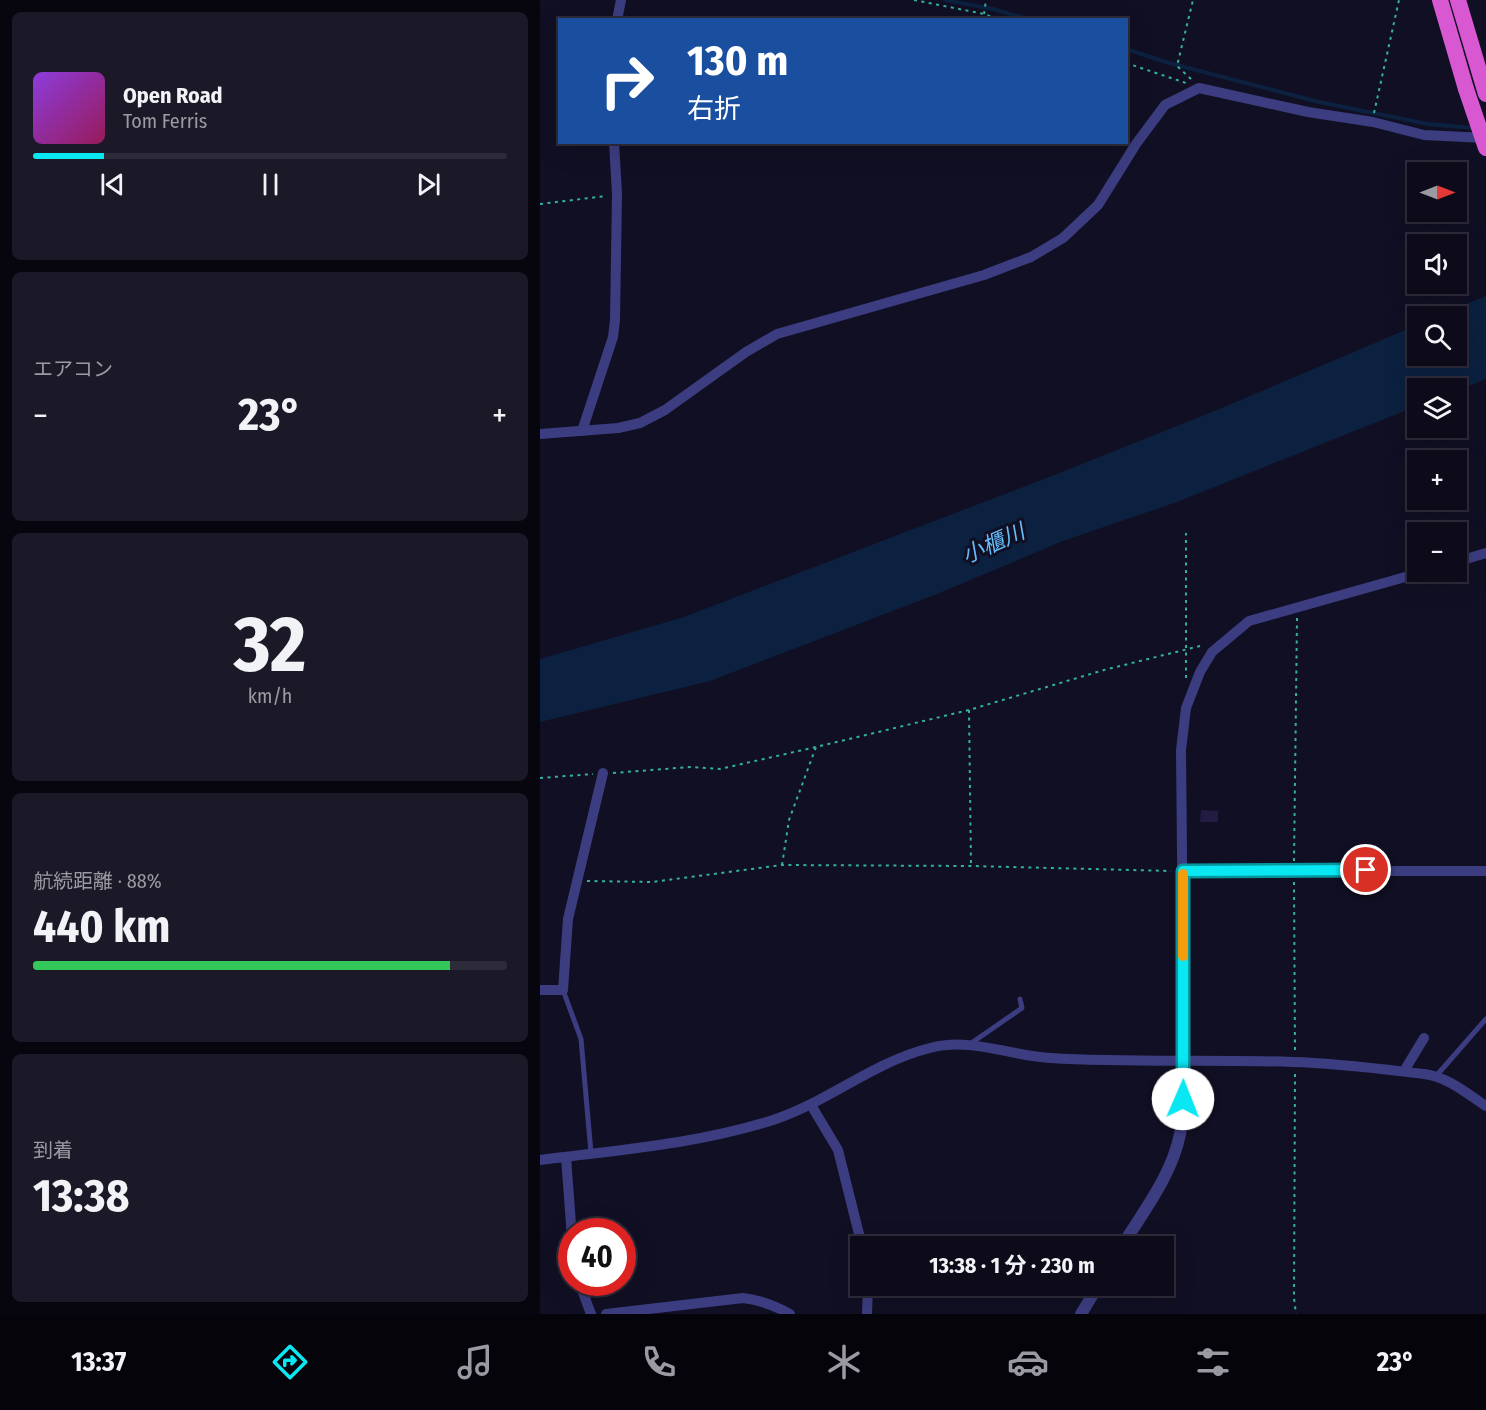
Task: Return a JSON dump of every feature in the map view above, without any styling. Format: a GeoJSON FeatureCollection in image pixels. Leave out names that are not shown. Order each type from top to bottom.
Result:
{"type":"FeatureCollection","features":[{"type":"Feature","properties":{"kind":"highway"},"geometry":{"type":"LineString","coordinates":[[1440,0],[1486,148]]}},
{"type":"Feature","properties":{"kind":"highway"},"geometry":{"type":"LineString","coordinates":[[1458,0],[1485,89]]}},
{"type":"Feature","properties":{"kind":"street"},"geometry":{"type":"LineString","coordinates":[[617,18],[621,0]]}},
{"type":"Feature","properties":{"kind":"street"},"geometry":{"type":"LineString","coordinates":[[540,434],[627,427],[648,419],[693,391],[755,346],[787,330],[984,275],[1021,262],[1042,251],[1070,232],[1098,205],[1136,144],[1165,105],[1199,88],[1308,112],[1373,122],[1424,135],[1486,138]]}},
{"type":"Feature","properties":{"kind":"street"},"geometry":{"type":"LineString","coordinates":[[582,431],[614,328],[617,194],[614,144]]}},
{"type":"Feature","properties":{"kind":"street"},"geometry":{"type":"LineString","coordinates":[[1467,559],[1486,553]]}},
{"type":"Feature","properties":{"kind":"street"},"geometry":{"type":"LineString","coordinates":[[1128,1236],[1158,1187],[1178,1143],[1182,1118],[1184,1060],[1181,750],[1190,695],[1212,652],[1249,621],[1407,577]]}},
{"type":"Feature","properties":{"kind":"street"},"geometry":{"type":"LineString","coordinates":[[540,990],[563,990],[568,919],[579,881],[603,773]]}},
{"type":"Feature","properties":{"kind":"street"},"geometry":{"type":"LineString","coordinates":[[1183,871],[1486,871]]}},
{"type":"Feature","properties":{"kind":"street"},"geometry":{"type":"LineString","coordinates":[[1404,1071],[1424,1038]]}},
{"type":"Feature","properties":{"kind":"street"},"geometry":{"type":"LineString","coordinates":[[540,1161],[640,1147],[724,1132],[773,1120],[811,1105],[888,1062],[929,1048],[950,1044],[1049,1058],[1295,1062],[1404,1071],[1437,1075],[1450,1081],[1486,1106]]}},
{"type":"Feature","properties":{"kind":"street"},"geometry":{"type":"LineString","coordinates":[[811,1105],[838,1149],[860,1236]]}},
{"type":"Feature","properties":{"kind":"street"},"geometry":{"type":"LineString","coordinates":[[566,1157],[571,1218]]}},
{"type":"Feature","properties":{"kind":"street"},"geometry":{"type":"LineString","coordinates":[[584,1296],[591,1314]]}},
{"type":"Feature","properties":{"kind":"street"},"geometry":{"type":"LineString","coordinates":[[867,1314],[868,1296]]}},
{"type":"Feature","properties":{"kind":"street"},"geometry":{"type":"LineString","coordinates":[[1081,1314],[1092,1296]]}},
{"type":"Feature","properties":{"kind":"street"},"geometry":{"type":"LineString","coordinates":[[606,1314],[743,1298],[771,1304],[790,1314]]}},
{"type":"Feature","properties":{"kind":"lane"},"geometry":{"type":"LineString","coordinates":[[563,990],[581,1039],[591,1154]]}},
{"type":"Feature","properties":{"kind":"lane"},"geometry":{"type":"LineString","coordinates":[[969,1045],[1022,1008],[1020,999]]}},
{"type":"Feature","properties":{"kind":"lane"},"geometry":{"type":"LineString","coordinates":[[1437,1075],[1486,1019]]}},
{"type":"Feature","properties":{"kind":"path"},"geometry":{"type":"LineString","coordinates":[[914,0],[995,18]]}},
{"type":"Feature","properties":{"kind":"path"},"geometry":{"type":"LineString","coordinates":[[984,14],[987,0]]}},
{"type":"Feature","properties":{"kind":"path"},"geometry":{"type":"LineString","coordinates":[[1193,0],[1177,66],[1199,88]]}},
{"type":"Feature","properties":{"kind":"path"},"geometry":{"type":"LineString","coordinates":[[1373,122],[1399,0]]}},
{"type":"Feature","properties":{"kind":"path"},"geometry":{"type":"LineString","coordinates":[[1128,64],[1199,88]]}},
{"type":"Feature","properties":{"kind":"path"},"geometry":{"type":"LineString","coordinates":[[540,204],[617,194]]}},
{"type":"Feature","properties":{"kind":"path"},"geometry":{"type":"LineString","coordinates":[[1186,533],[1186,684]]}},
{"type":"Feature","properties":{"kind":"path"},"geometry":{"type":"LineString","coordinates":[[1296,1314],[1294,1298],[1294,870],[1297,609]]}},
{"type":"Feature","properties":{"kind":"path"},"geometry":{"type":"LineString","coordinates":[[540,778],[690,767],[720,769],[969,710],[1104,670],[1227,639]]}},
{"type":"Feature","properties":{"kind":"path"},"geometry":{"type":"LineString","coordinates":[[969,710],[971,866]]}},
{"type":"Feature","properties":{"kind":"path"},"geometry":{"type":"LineString","coordinates":[[782,865],[789,820],[816,747]]}},
{"type":"Feature","properties":{"kind":"path"},"geometry":{"type":"LineString","coordinates":[[579,881],[652,882],[782,865],[971,866],[1183,871]]}},
{"type":"Feature","properties":{"kind":"water","name":"小櫃川"},"geometry":{"type":"Polygon","coordinates":[[[1486,296],[1486,379],[1467,387],[1467,378],[1407,378],[1407,410],[1177,502],[1063,541],[937,594],[710,681],[540,722],[540,659],[684,617],[1062,472],[1217,410],[1407,329],[1407,366],[1467,366],[1467,306],[1462,306],[1486,296]]]}},
{"type":"Feature","properties":{"kind":"building"},"geometry":{"type":"Polygon","coordinates":[[[1201,810],[1218,811],[1218,822],[1200,822],[1201,810]]]}},
{"type":"Feature","properties":{"kind":"waterway"},"geometry":{"type":"LineString","coordinates":[[945,0],[993,9],[1024,18]]}},
{"type":"Feature","properties":{"kind":"waterway"},"geometry":{"type":"LineString","coordinates":[[1128,50],[1169,63],[1319,102],[1428,124],[1473,128]]}},
{"type":"Feature","properties":{"kind":"slow traffic"},"geometry":{"type":"LineString","coordinates":[[1183,874],[1183,956]]}},
{"type":"Feature","properties":{"kind":"route"},"geometry":{"type":"LineString","coordinates":[[1183,1099],[1183,871],[1366,870]]}}]}
